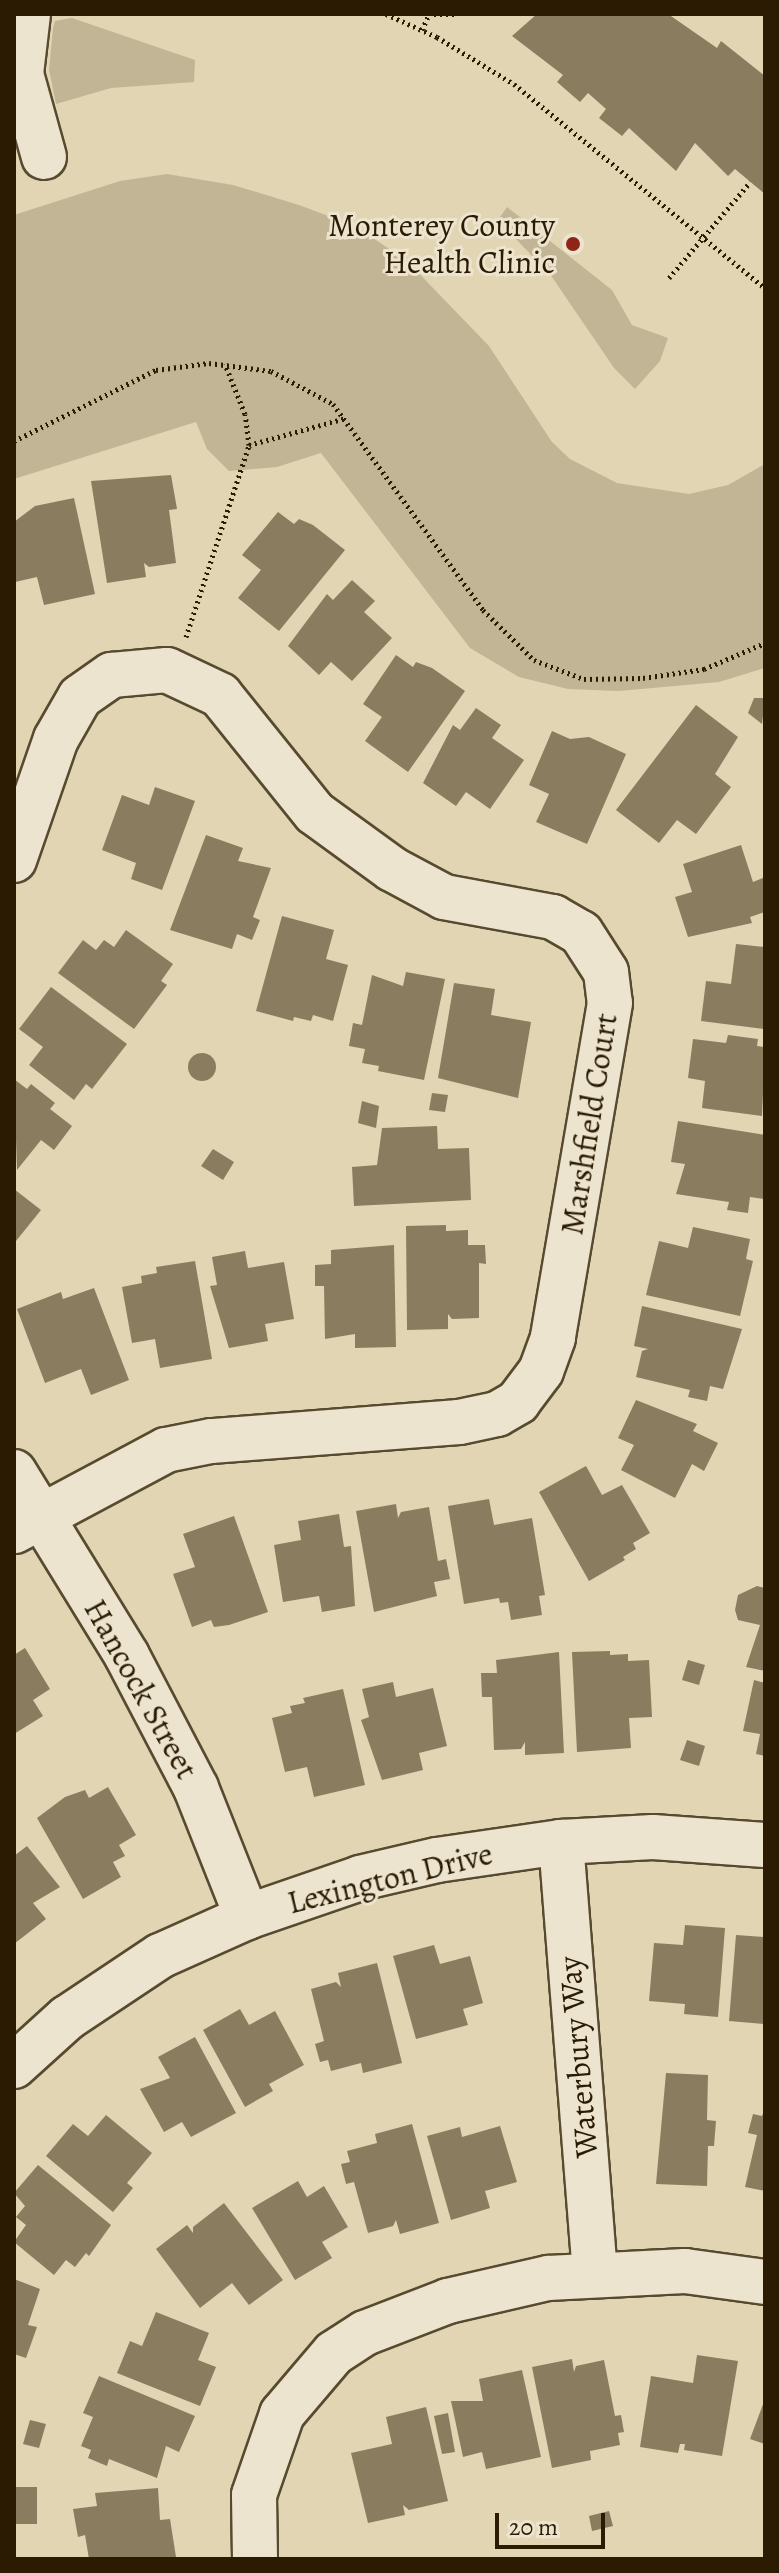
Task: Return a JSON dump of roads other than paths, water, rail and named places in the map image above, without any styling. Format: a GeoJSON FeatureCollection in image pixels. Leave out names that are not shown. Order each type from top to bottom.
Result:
{"type":"FeatureCollection","features":[{"type":"Feature","properties":{"kind":"street"},"geometry":{"type":"LineString","coordinates":[[28,14],[21,74],[44,157]]}},
{"type":"Feature","properties":{"kind":"street","name":"Marshfield Court"},"geometry":{"type":"LineString","coordinates":[[14,860],[56,739],[80,697],[112,675],[129,670],[178,673],[220,695],[315,813],[392,869],[444,897],[553,917],[581,933],[606,972],[609,1022],[553,1338],[541,1371],[518,1402],[497,1414],[459,1422],[187,1445],[145,1458],[27,1522]]}},
{"type":"Feature","properties":{"kind":"street","name":"Hancock Street"},"geometry":{"type":"LineString","coordinates":[[14,1472],[27,1522],[127,1656],[196,1788],[247,1917]]}},
{"type":"Feature","properties":{"kind":"street","name":"Lexington Drive"},"geometry":{"type":"LineString","coordinates":[[14,2066],[107,1989],[160,1956],[247,1917],[360,1878],[495,1849],[561,1842],[653,1837],[765,1845]]}},
{"type":"Feature","properties":{"kind":"street","name":"Waterbury Way"},"geometry":{"type":"LineString","coordinates":[[561,1842],[595,2272]]}},
{"type":"Feature","properties":{"kind":"street"},"geometry":{"type":"LineString","coordinates":[[255,2559],[254,2495],[269,2440],[305,2382],[334,2353],[402,2315],[448,2301],[595,2272],[685,2271],[765,2282]]}},
{"type":"Feature","properties":{"kind":"place","name":"Monterey County Health Clinic"},"geometry":{"type":"Point","coordinates":[573,244]}}]}
